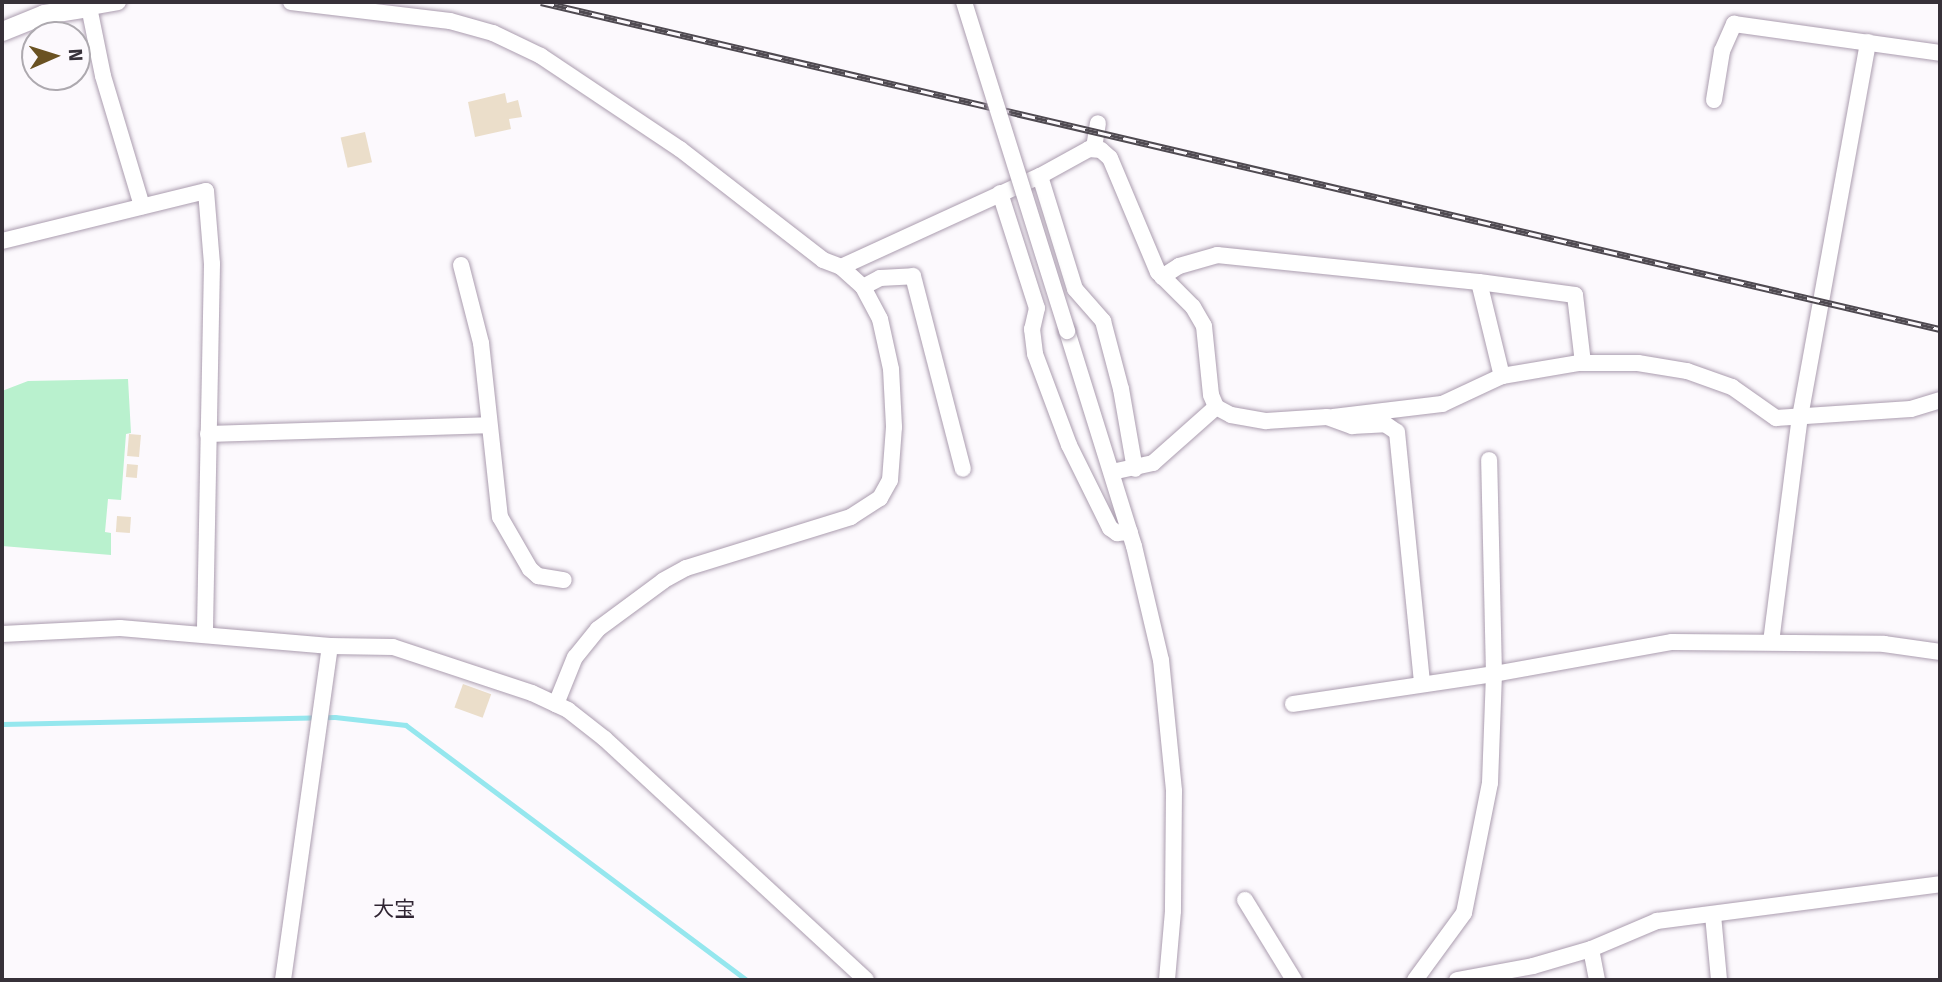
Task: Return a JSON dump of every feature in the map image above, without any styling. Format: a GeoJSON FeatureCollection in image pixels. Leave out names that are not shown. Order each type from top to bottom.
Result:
{"type":"FeatureCollection","features":[{"type":"Feature","properties":{"kind":"main road"},"geometry":{"type":"LineString","coordinates":[[2,31],[44,14],[89,7]]}},
{"type":"Feature","properties":{"kind":"street"},"geometry":{"type":"LineString","coordinates":[[118,2],[89,7],[103,76],[142,206]]}},
{"type":"Feature","properties":{"kind":"street"},"geometry":{"type":"LineString","coordinates":[[291,2],[450,21],[493,33],[541,56],[680,149],[823,260],[841,267],[863,287],[880,319],[891,369],[893,463],[880,498],[851,517],[687,568],[663,580],[598,629],[575,657],[556,704]]}},
{"type":"Feature","properties":{"kind":"street"},"geometry":{"type":"LineString","coordinates":[[964,2],[1112,472],[1154,629],[1169,726],[1175,841],[1167,980]]}},
{"type":"Feature","properties":{"kind":"street"},"geometry":{"type":"LineString","coordinates":[[1714,100],[1725,42],[1734,24],[1940,53]]}},
{"type":"Feature","properties":{"kind":"street"},"geometry":{"type":"LineString","coordinates":[[1771,642],[1800,417],[1868,42]]}},
{"type":"Feature","properties":{"kind":"street"},"geometry":{"type":"LineString","coordinates":[[1094,148],[1098,123]]}},
{"type":"Feature","properties":{"kind":"street"},"geometry":{"type":"LineString","coordinates":[[841,267],[1040,176],[1094,148]]}},
{"type":"Feature","properties":{"kind":"street"},"geometry":{"type":"LineString","coordinates":[[1094,148],[1110,158],[1162,277],[1193,307],[1204,326],[1216,407]]}},
{"type":"Feature","properties":{"kind":"street"},"geometry":{"type":"LineString","coordinates":[[1040,176],[1075,289],[1103,321],[1121,388],[1135,469]]}},
{"type":"Feature","properties":{"kind":"street"},"geometry":{"type":"LineString","coordinates":[[2,241],[206,191],[212,237],[205,634]]}},
{"type":"Feature","properties":{"kind":"street"},"geometry":{"type":"LineString","coordinates":[[1000,193],[1037,308],[1032,330],[1035,354],[1069,445],[1110,528],[1117,533],[1130,532]]}},
{"type":"Feature","properties":{"kind":"street"},"geometry":{"type":"LineString","coordinates":[[1162,277],[1179,266],[1217,255],[1479,282],[1574,295],[1583,363]]}},
{"type":"Feature","properties":{"kind":"street"},"geometry":{"type":"LineString","coordinates":[[461,265],[480,341],[487,425],[500,517],[530,569],[538,576],[564,580]]}},
{"type":"Feature","properties":{"kind":"street"},"geometry":{"type":"LineString","coordinates":[[863,287],[880,278],[914,276],[964,469]]}},
{"type":"Feature","properties":{"kind":"street"},"geometry":{"type":"LineString","coordinates":[[1479,282],[1502,376]]}},
{"type":"Feature","properties":{"kind":"street"},"geometry":{"type":"LineString","coordinates":[[1216,407],[1230,415],[1266,421],[1394,410],[1443,404],[1502,376],[1583,363],[1638,363],[1686,371],[1732,387],[1776,418],[1911,409],[1940,400]]}},
{"type":"Feature","properties":{"kind":"street"},"geometry":{"type":"LineString","coordinates":[[1112,472],[1153,463],[1216,407]]}},
{"type":"Feature","properties":{"kind":"street"},"geometry":{"type":"LineString","coordinates":[[1394,410],[1422,684]]}},
{"type":"Feature","properties":{"kind":"street"},"geometry":{"type":"LineString","coordinates":[[1327,417],[1352,426],[1385,425],[1397,432]]}},
{"type":"Feature","properties":{"kind":"street"},"geometry":{"type":"LineString","coordinates":[[208,434],[487,425]]}},
{"type":"Feature","properties":{"kind":"street"},"geometry":{"type":"LineString","coordinates":[[1415,980],[1464,913],[1490,783],[1494,674],[1489,460]]}},
{"type":"Feature","properties":{"kind":"street"},"geometry":{"type":"LineString","coordinates":[[2,634],[120,628],[330,646],[407,649],[556,704],[605,739],[866,980]]}},
{"type":"Feature","properties":{"kind":"street"},"geometry":{"type":"LineString","coordinates":[[1293,704],[1494,674],[1672,642],[1884,645],[1940,652]]}},
{"type":"Feature","properties":{"kind":"street"},"geometry":{"type":"LineString","coordinates":[[283,980],[330,646]]}},
{"type":"Feature","properties":{"kind":"street"},"geometry":{"type":"LineString","coordinates":[[1457,980],[1533,967],[1591,949],[1657,920],[1713,915],[1940,884]]}},
{"type":"Feature","properties":{"kind":"street"},"geometry":{"type":"LineString","coordinates":[[1245,900],[1294,980]]}},
{"type":"Feature","properties":{"kind":"street"},"geometry":{"type":"LineString","coordinates":[[1713,915],[1719,980]]}},
{"type":"Feature","properties":{"kind":"street"},"geometry":{"type":"LineString","coordinates":[[1591,949],[1597,980]]}},
{"type":"Feature","properties":{"kind":"green space"},"geometry":{"type":"Polygon","coordinates":[[[128,379],[131,433],[126,434],[121,500],[108,499],[105,532],[111,533],[111,555],[2,546],[2,391],[28,381],[128,379]]]}},
{"type":"Feature","properties":{"kind":"building"},"geometry":{"type":"Polygon","coordinates":[[[505,93],[507,103],[518,100],[522,117],[509,119],[511,129],[475,137],[468,102],[505,93]]]}},
{"type":"Feature","properties":{"kind":"building"},"geometry":{"type":"Polygon","coordinates":[[[365,132],[372,162],[348,168],[341,138],[365,132]]]}},
{"type":"Feature","properties":{"kind":"building"},"geometry":{"type":"Polygon","coordinates":[[[129,434],[141,435],[139,457],[127,456],[129,434]]]}},
{"type":"Feature","properties":{"kind":"building"},"geometry":{"type":"Polygon","coordinates":[[[127,464],[138,465],[137,478],[126,477],[127,464]]]}},
{"type":"Feature","properties":{"kind":"building"},"geometry":{"type":"Polygon","coordinates":[[[117,516],[131,517],[130,533],[116,532],[117,516]]]}},
{"type":"Feature","properties":{"kind":"building"},"geometry":{"type":"Polygon","coordinates":[[[463,684],[491,694],[483,718],[454,707],[463,684]]]}},
{"type":"Feature","properties":{"kind":"waterway"},"geometry":{"type":"LineString","coordinates":[[2,724],[335,717],[406,725],[747,980]]}},
{"type":"Feature","properties":{"kind":"railway"},"geometry":{"type":"LineString","coordinates":[[541,2],[1940,329]]}},
{"type":"Feature","properties":{"kind":"district","name":"大宝"},"geometry":{"type":"Point","coordinates":[394,909]}}]}
